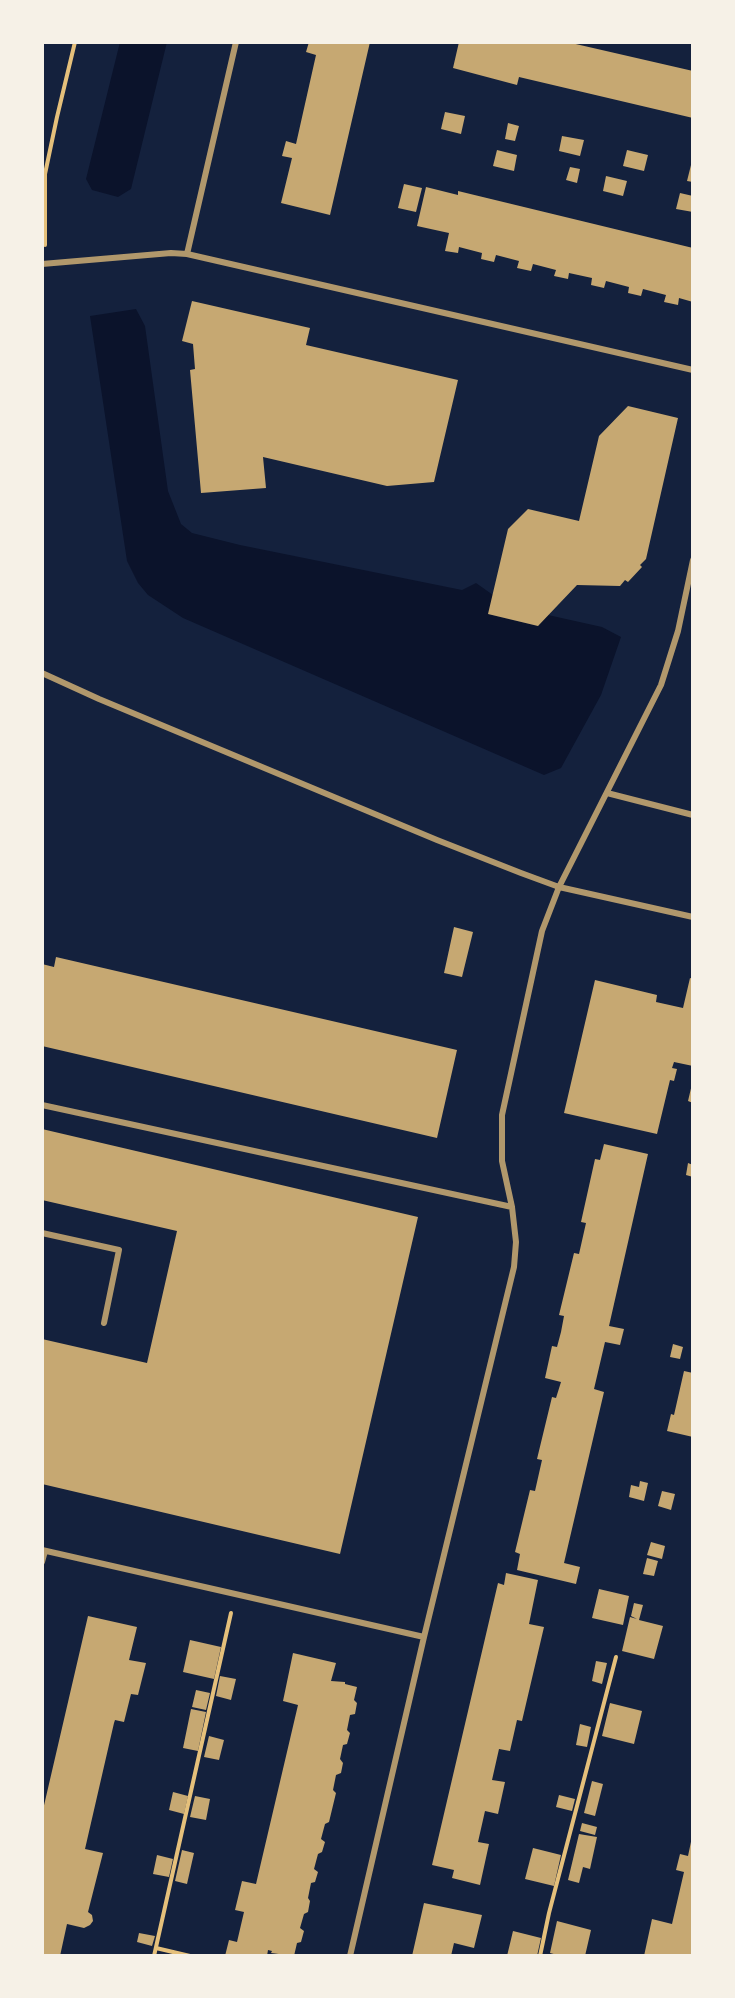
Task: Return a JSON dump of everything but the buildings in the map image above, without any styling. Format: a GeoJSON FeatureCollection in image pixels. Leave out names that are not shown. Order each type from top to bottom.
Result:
{"type":"FeatureCollection","features":[{"type":"Feature","properties":{"kind":"street"},"geometry":{"type":"LineString","coordinates":[[187,254],[236,42]]}},
{"type":"Feature","properties":{"kind":"street"},"geometry":{"type":"LineString","coordinates":[[44,264],[171,253],[187,254],[693,370]]}},
{"type":"Feature","properties":{"kind":"street"},"geometry":{"type":"LineString","coordinates":[[350,1956],[424,1637],[514,1267],[516,1242],[512,1208],[502,1161],[502,1115],[542,931],[559,887],[661,685],[678,631],[693,560]]}},
{"type":"Feature","properties":{"kind":"street"},"geometry":{"type":"LineString","coordinates":[[42,673],[426,836],[559,887],[693,917]]}},
{"type":"Feature","properties":{"kind":"street"},"geometry":{"type":"LineString","coordinates":[[607,793],[693,815]]}},
{"type":"Feature","properties":{"kind":"street"},"geometry":{"type":"LineString","coordinates":[[42,1105],[512,1208]]}},
{"type":"Feature","properties":{"kind":"street"},"geometry":{"type":"LineString","coordinates":[[42,1233],[118,1250],[104,1323]]}},
{"type":"Feature","properties":{"kind":"street"},"geometry":{"type":"LineString","coordinates":[[42,1562],[43,1551],[424,1637]]}},
{"type":"Feature","properties":{"kind":"path"},"geometry":{"type":"LineString","coordinates":[[44,264],[45,174],[75,42]]}},
{"type":"Feature","properties":{"kind":"path"},"geometry":{"type":"LineString","coordinates":[[154,1956],[235,1594]]}},
{"type":"Feature","properties":{"kind":"path"},"geometry":{"type":"LineString","coordinates":[[540,1956],[549,1913],[616,1657]]}},
{"type":"Feature","properties":{"kind":"path"},"geometry":{"type":"LineString","coordinates":[[156,1948],[190,1956]]}},
{"type":"Feature","properties":{"kind":"water"},"geometry":{"type":"Polygon","coordinates":[[[120,42],[167,42],[131,189],[118,197],[92,190],[86,179],[120,42]]]}},
{"type":"Feature","properties":{"kind":"water"},"geometry":{"type":"Polygon","coordinates":[[[136,309],[145,326],[168,491],[181,524],[192,533],[240,545],[462,590],[476,583],[493,595],[488,614],[538,626],[548,615],[602,627],[621,637],[601,695],[561,768],[544,775],[183,618],[148,595],[138,583],[127,561],[90,316],[136,309]]]}}]}
